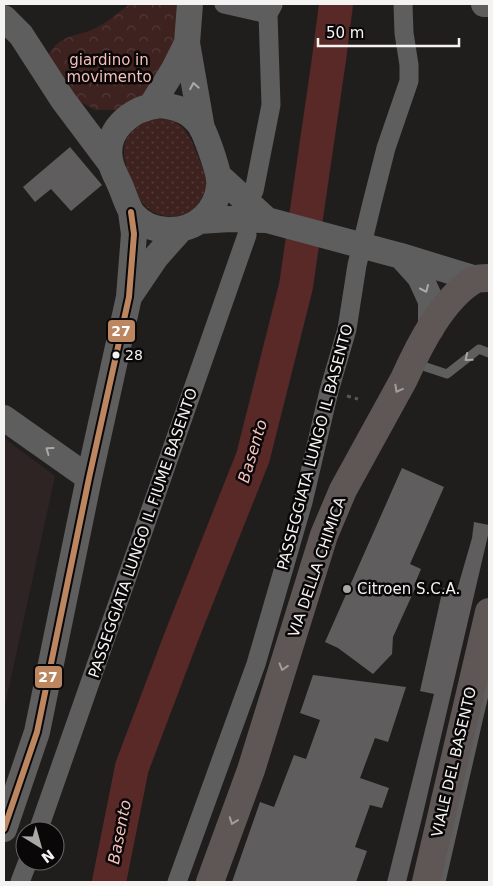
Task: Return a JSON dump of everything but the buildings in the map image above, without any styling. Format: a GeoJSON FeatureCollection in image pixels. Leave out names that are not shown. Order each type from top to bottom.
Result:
{"type":"FeatureCollection","features":[{"type":"Feature","properties":{"kind":"main road","name":"VIA DELLA CHIMICA"},"geometry":{"type":"LineString","coordinates":[[210,882],[251,770],[324,535],[343,490],[430,329],[450,299],[482,278]]}},
{"type":"Feature","properties":{"kind":"main road","name":"VIALE DEL BASENTO"},"geometry":{"type":"LineString","coordinates":[[426,882],[489,612]]}},
{"type":"Feature","properties":{"kind":"street"},"geometry":{"type":"LineString","coordinates":[[190,4],[187,43],[202,129],[220,177],[257,227]]}},
{"type":"Feature","properties":{"kind":"street"},"geometry":{"type":"LineString","coordinates":[[224,4],[270,9],[271,105],[254,191]]}},
{"type":"Feature","properties":{"kind":"street","name":"PASSEGGIATA LUNGO IL BASENTO"},"geometry":{"type":"LineString","coordinates":[[177,882],[256,664],[303,502],[329,391],[347,329],[357,265],[372,203],[386,148],[409,81],[410,65],[404,33],[403,4]]}},
{"type":"Feature","properties":{"kind":"street"},"geometry":{"type":"LineString","coordinates":[[484,4],[489,4]]}},
{"type":"Feature","properties":{"kind":"street"},"geometry":{"type":"LineString","coordinates":[[4,18],[21,35],[63,100],[111,164],[132,212],[134,234],[129,297],[89,478],[37,732],[4,829]]}},
{"type":"Feature","properties":{"kind":"street"},"geometry":{"type":"LineString","coordinates":[[111,164],[110,151],[112,140],[122,122],[140,110],[174,69],[187,43]]}},
{"type":"Feature","properties":{"kind":"street"},"geometry":{"type":"LineString","coordinates":[[63,100],[83,112],[98,117],[112,118],[160,105],[180,109],[189,114],[202,129]]}},
{"type":"Feature","properties":{"kind":"street"},"geometry":{"type":"LineString","coordinates":[[129,297],[156,257],[212,206],[217,197],[220,177]]}},
{"type":"Feature","properties":{"kind":"street"},"geometry":{"type":"LineString","coordinates":[[132,212],[148,226],[169,230],[230,219],[257,227],[401,256],[482,278]]}},
{"type":"Feature","properties":{"kind":"street","name":"PASSEGGIATA LUNGO IL FIUME BASENTO"},"geometry":{"type":"LineString","coordinates":[[42,821],[257,227]]}},
{"type":"Feature","properties":{"kind":"street"},"geometry":{"type":"LineString","coordinates":[[401,256],[420,277],[431,301],[430,329]]}},
{"type":"Feature","properties":{"kind":"street"},"geometry":{"type":"LineString","coordinates":[[4,418],[89,478]]}},
{"type":"Feature","properties":{"kind":"lane"},"geometry":{"type":"LineString","coordinates":[[411,362],[448,374],[479,349],[489,353]]}},
{"type":"Feature","properties":{"kind":"lane"},"geometry":{"type":"LineString","coordinates":[[441,882],[489,673]]}},
{"type":"Feature","properties":{"kind":"shaded area"},"geometry":{"type":"Polygon","coordinates":[[[4,438],[55,476],[4,710],[4,438]]]}},
{"type":"Feature","properties":{"kind":"green space","name":"giardino in movimento"},"geometry":{"type":"Polygon","coordinates":[[[130,4],[179,4],[174,49],[143,97],[116,110],[96,110],[77,100],[48,56],[53,48],[64,39],[98,27],[130,4]]]}},
{"type":"Feature","properties":{"kind":"green space"},"geometry":{"type":"Polygon","coordinates":[[[154,118],[173,121],[185,130],[193,144],[205,176],[205,190],[198,204],[190,211],[177,216],[171,217],[158,214],[140,200],[125,160],[125,143],[128,136],[142,124],[154,118]]]}},
{"type":"Feature","properties":{"kind":"waterway","name":"Basento"},"geometry":{"type":"LineString","coordinates":[[109,882],[132,767],[253,457],[296,286],[336,4]]}},
{"type":"Feature","properties":{"kind":"transit line","name":"27"},"geometry":{"type":"LineString","coordinates":[[4,829],[37,732],[89,478],[129,297],[134,234],[131,212]]}},
{"type":"Feature","properties":{"kind":"place","name":"28"},"geometry":{"type":"Point","coordinates":[116,355]}},
{"type":"Feature","properties":{"kind":"place","name":"Citroen S.C.A."},"geometry":{"type":"Point","coordinates":[347,589]}}]}
